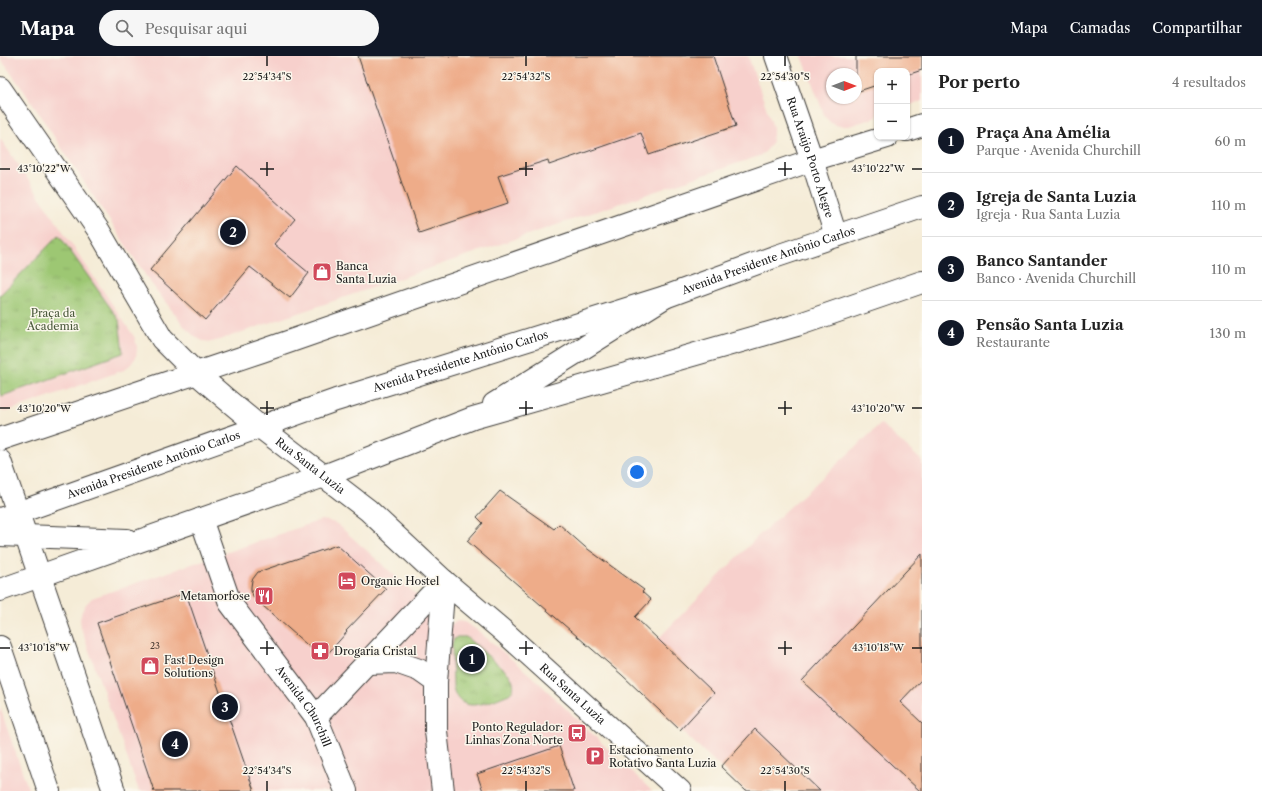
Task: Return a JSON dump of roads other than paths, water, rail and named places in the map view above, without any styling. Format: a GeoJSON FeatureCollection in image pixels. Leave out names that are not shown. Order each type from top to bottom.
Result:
{"type":"FeatureCollection","features":[{"type":"Feature","properties":{"kind":"main road","name":"Rua Araújo Porto Alegre"},"geometry":{"type":"LineString","coordinates":[[776,56],[812,160],[836,236]]}},
{"type":"Feature","properties":{"kind":"main road","name":"Rua Santa Luzia"},"geometry":{"type":"LineString","coordinates":[[0,88],[99,231],[162,339],[196,373],[260,427],[368,510],[680,791]]}},
{"type":"Feature","properties":{"kind":"main road"},"geometry":{"type":"LineString","coordinates":[[910,129],[922,125]]}},
{"type":"Feature","properties":{"kind":"main road"},"geometry":{"type":"LineString","coordinates":[[0,439],[753,182],[812,160],[876,140]]}},
{"type":"Feature","properties":{"kind":"main road","name":"Avenida Presidente Antônio Carlos"},"geometry":{"type":"LineString","coordinates":[[9,516],[336,400],[665,297],[774,257],[922,207]]}},
{"type":"Feature","properties":{"kind":"main road"},"geometry":{"type":"LineString","coordinates":[[0,590],[324,476],[473,418],[797,325],[922,282]]}},
{"type":"Feature","properties":{"kind":"main road"},"geometry":{"type":"LineString","coordinates":[[473,418],[665,297]]}},
{"type":"Feature","properties":{"kind":"main road"},"geometry":{"type":"LineString","coordinates":[[0,461],[9,516],[26,537],[114,791]]}},
{"type":"Feature","properties":{"kind":"main road","name":"Avenida Churchill"},"geometry":{"type":"LineString","coordinates":[[201,519],[230,603],[316,717],[346,791]]}},
{"type":"Feature","properties":{"kind":"main road"},"geometry":{"type":"LineString","coordinates":[[0,535],[139,541]]}},
{"type":"Feature","properties":{"kind":"main road"},"geometry":{"type":"LineString","coordinates":[[316,717],[444,580]]}},
{"type":"Feature","properties":{"kind":"main road"},"geometry":{"type":"LineString","coordinates":[[444,580],[436,682],[436,732],[444,791]]}},
{"type":"Feature","properties":{"kind":"main road"},"geometry":{"type":"LineString","coordinates":[[0,647],[49,791]]}},
{"type":"Feature","properties":{"kind":"main road"},"geometry":{"type":"LineString","coordinates":[[368,663],[396,662],[419,670],[436,682]]}},
{"type":"Feature","properties":{"kind":"place","name":"Igreja de Santa Luzia"},"geometry":{"type":"Point","coordinates":[233,232]}},
{"type":"Feature","properties":{"kind":"place","name":"Banca Santa Luzia"},"geometry":{"type":"Point","coordinates":[322,272]}},
{"type":"Feature","properties":{"kind":"place","name":"Organic Hostel"},"geometry":{"type":"Point","coordinates":[347,581]}},
{"type":"Feature","properties":{"kind":"place","name":"Metamorfose"},"geometry":{"type":"Point","coordinates":[264,596]}},
{"type":"Feature","properties":{"kind":"place","name":"Drogaria Cristal"},"geometry":{"type":"Point","coordinates":[320,651]}},
{"type":"Feature","properties":{"kind":"place","name":"Praça Ana Amélia"},"geometry":{"type":"Point","coordinates":[472,659]}},
{"type":"Feature","properties":{"kind":"place","name":"Fast Design Solutions"},"geometry":{"type":"Point","coordinates":[150,666]}},
{"type":"Feature","properties":{"kind":"place","name":"Banco Santander"},"geometry":{"type":"Point","coordinates":[225,707]}},
{"type":"Feature","properties":{"kind":"place","name":"Ponto Regulador: Linhas Zona Norte"},"geometry":{"type":"Point","coordinates":[577,733]}},
{"type":"Feature","properties":{"kind":"place","name":"Pensão Santa Luzia"},"geometry":{"type":"Point","coordinates":[175,744]}},
{"type":"Feature","properties":{"kind":"place","name":"Estacionamento Rotativo Santa Luzia"},"geometry":{"type":"Point","coordinates":[595,756]}},
{"type":"Feature","properties":{"kind":"park label","name":"Praça da Academia"},"geometry":{"type":"Point","coordinates":[53,319]}}]}
